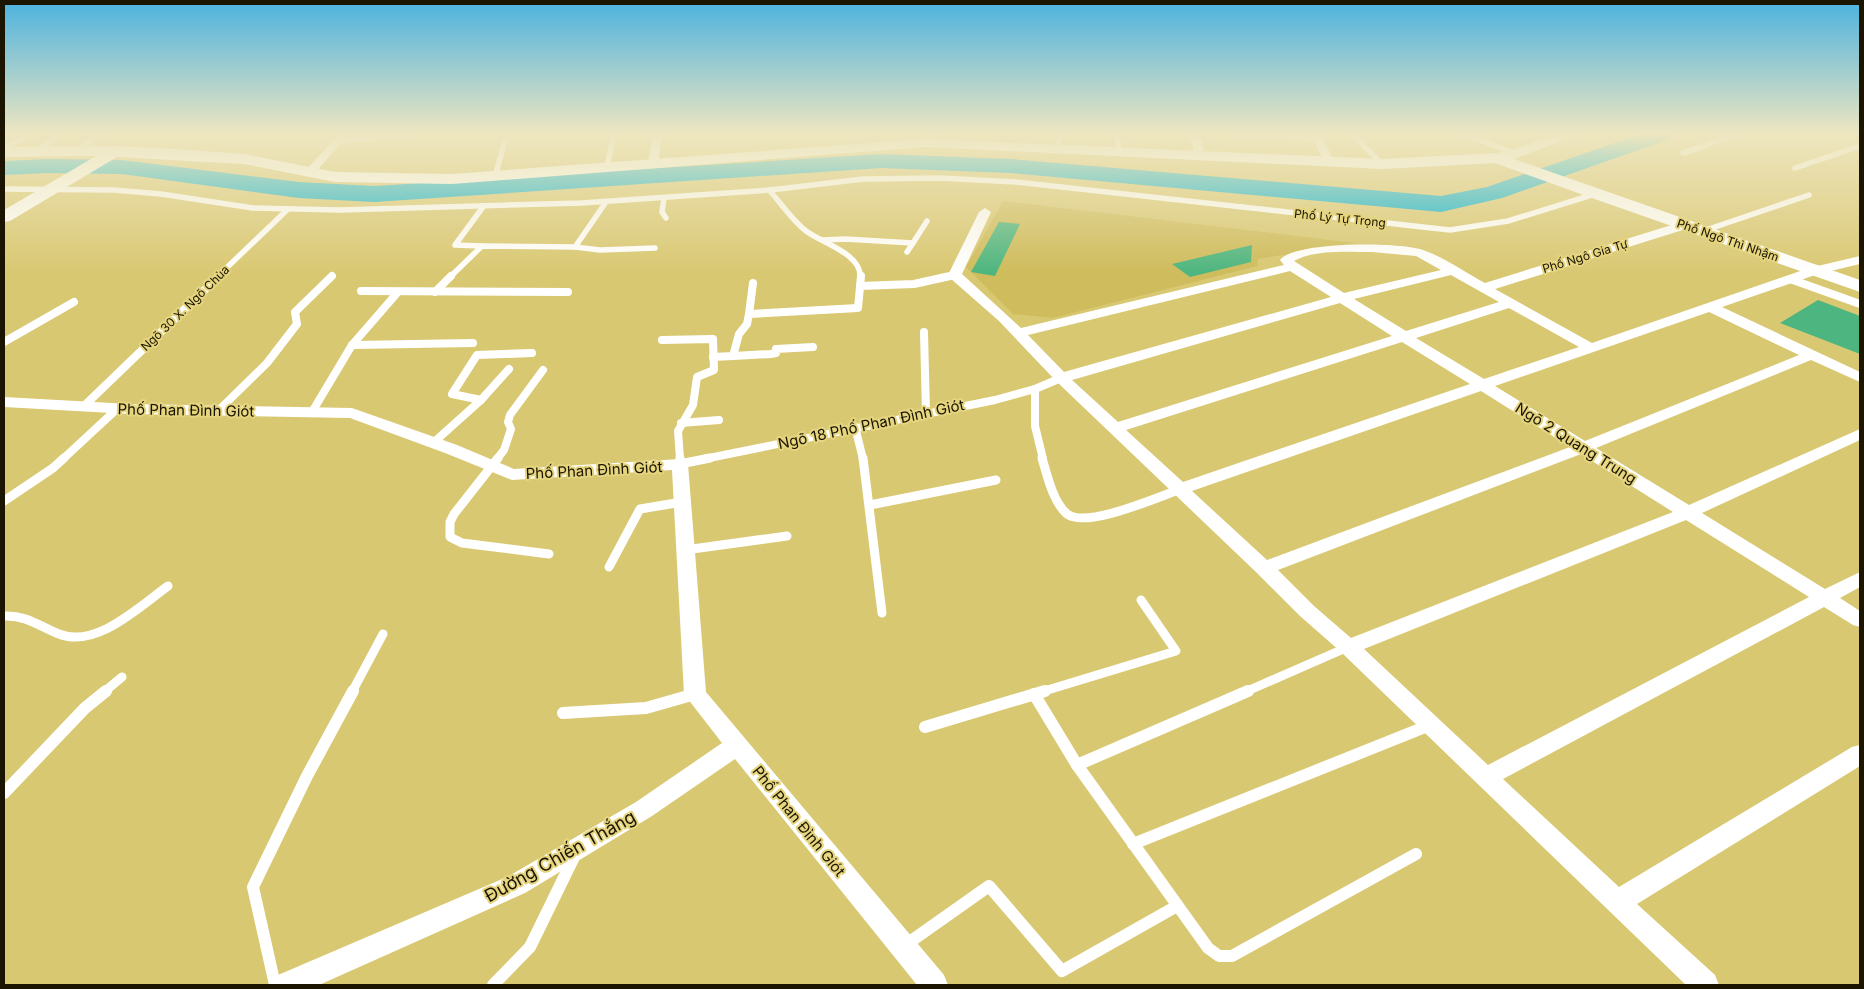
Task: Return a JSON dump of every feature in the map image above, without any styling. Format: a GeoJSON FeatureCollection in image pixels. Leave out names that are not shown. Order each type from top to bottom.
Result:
{"type":"FeatureCollection","features":[{"type":"Feature","properties":{"kind":"street"},"geometry":{"type":"LineString","coordinates":[[4,217],[64,181]]}},
{"type":"Feature","properties":{"kind":"street","name":"Phố Ngô Thì Nhậm"},"geometry":{"type":"LineString","coordinates":[[1565,181],[1595,194],[1860,286]]}},
{"type":"Feature","properties":{"kind":"street"},"geometry":{"type":"LineString","coordinates":[[985,212],[955,274],[1307,611],[1348,647],[1705,985]]}},
{"type":"Feature","properties":{"kind":"street","name":"Phố Ngô Gia Tự"},"geometry":{"type":"LineString","coordinates":[[1484,288],[1685,225]]}},
{"type":"Feature","properties":{"kind":"street"},"geometry":{"type":"LineString","coordinates":[[1292,266],[1286,260],[1293,255],[1336,249],[1404,249],[1420,253],[1591,348]]}},
{"type":"Feature","properties":{"kind":"street"},"geometry":{"type":"LineString","coordinates":[[1181,489],[1790,279],[1860,260]]}},
{"type":"Feature","properties":{"kind":"street"},"geometry":{"type":"LineString","coordinates":[[1018,333],[1292,266]]}},
{"type":"Feature","properties":{"kind":"street","name":"Ngõ 2 Quang Trung"},"geometry":{"type":"LineString","coordinates":[[1292,266],[1860,620]]}},
{"type":"Feature","properties":{"kind":"street"},"geometry":{"type":"LineString","coordinates":[[1062,378],[1342,298],[1453,271]]}},
{"type":"Feature","properties":{"kind":"street"},"geometry":{"type":"LineString","coordinates":[[1116,428],[1510,303]]}},
{"type":"Feature","properties":{"kind":"street"},"geometry":{"type":"LineString","coordinates":[[1710,307],[1860,378]]}},
{"type":"Feature","properties":{"kind":"street"},"geometry":{"type":"LineString","coordinates":[[1264,568],[1583,448],[1811,355]]}},
{"type":"Feature","properties":{"kind":"street","name":"Phố Phan Đình Giót"},"geometry":{"type":"LineString","coordinates":[[4,402],[118,408],[352,413],[493,466],[512,475],[680,464],[695,694],[934,985]]}},
{"type":"Feature","properties":{"kind":"street"},"geometry":{"type":"LineString","coordinates":[[1348,647],[1688,513],[1860,434]]}},
{"type":"Feature","properties":{"kind":"street"},"geometry":{"type":"LineString","coordinates":[[1486,777],[1826,599],[1860,579]]}},
{"type":"Feature","properties":{"kind":"street","name":"Đường Chiến Thắng"},"geometry":{"type":"LineString","coordinates":[[288,985],[516,885],[644,810],[738,744]]}},
{"type":"Feature","properties":{"kind":"street"},"geometry":{"type":"LineString","coordinates":[[1617,902],[1860,754]]}},
{"type":"Feature","properties":{"kind":"lane","name":"Phố Lý Tự Trọng"},"geometry":{"type":"LineString","coordinates":[[4,189],[61,183],[153,193],[233,206],[287,210],[483,207],[606,202],[769,190],[843,181]]}},
{"type":"Feature","properties":{"kind":"lane","name":"Phố Lý Tự Trọng"},"geometry":{"type":"LineString","coordinates":[[1006,181],[1450,230],[1508,221],[1595,194]]}},
{"type":"Feature","properties":{"kind":"lane"},"geometry":{"type":"LineString","coordinates":[[749,314],[858,308],[861,271],[858,264],[836,247],[820,241],[806,231],[769,190]]}},
{"type":"Feature","properties":{"kind":"lane"},"geometry":{"type":"LineString","coordinates":[[1703,231],[1809,195]]}},
{"type":"Feature","properties":{"kind":"lane"},"geometry":{"type":"LineString","coordinates":[[664,198],[662,212],[666,218]]}},
{"type":"Feature","properties":{"kind":"lane"},"geometry":{"type":"LineString","coordinates":[[575,247],[606,202]]}},
{"type":"Feature","properties":{"kind":"lane"},"geometry":{"type":"LineString","coordinates":[[483,207],[455,245],[575,247],[600,250],[655,248]]}},
{"type":"Feature","properties":{"kind":"lane","name":"Ngõ 30 X. Ngõ Chùa"},"geometry":{"type":"LineString","coordinates":[[84,406],[287,210]]}},
{"type":"Feature","properties":{"kind":"lane"},"geometry":{"type":"LineString","coordinates":[[907,252],[926,221]]}},
{"type":"Feature","properties":{"kind":"lane"},"geometry":{"type":"LineString","coordinates":[[820,241],[845,239],[913,243]]}},
{"type":"Feature","properties":{"kind":"lane"},"geometry":{"type":"LineString","coordinates":[[435,292],[482,246]]}},
{"type":"Feature","properties":{"kind":"lane"},"geometry":{"type":"LineString","coordinates":[[860,286],[914,284],[955,274]]}},
{"type":"Feature","properties":{"kind":"lane"},"geometry":{"type":"LineString","coordinates":[[219,410],[267,363],[297,324],[295,312],[332,276]]}},
{"type":"Feature","properties":{"kind":"lane"},"geometry":{"type":"LineString","coordinates":[[1790,279],[1860,304]]}},
{"type":"Feature","properties":{"kind":"lane"},"geometry":{"type":"LineString","coordinates":[[733,356],[739,334],[747,324],[753,283]]}},
{"type":"Feature","properties":{"kind":"lane"},"geometry":{"type":"LineString","coordinates":[[361,291],[481,292],[496,290],[568,292]]}},
{"type":"Feature","properties":{"kind":"lane"},"geometry":{"type":"LineString","coordinates":[[312,412],[352,345],[398,292]]}},
{"type":"Feature","properties":{"kind":"lane"},"geometry":{"type":"LineString","coordinates":[[4,342],[74,302]]}},
{"type":"Feature","properties":{"kind":"lane"},"geometry":{"type":"LineString","coordinates":[[924,332],[926,412]]}},
{"type":"Feature","properties":{"kind":"lane"},"geometry":{"type":"LineString","coordinates":[[662,340],[713,339],[714,370],[697,377],[693,405],[678,431],[680,464]]}},
{"type":"Feature","properties":{"kind":"lane"},"geometry":{"type":"LineString","coordinates":[[352,345],[473,343]]}},
{"type":"Feature","properties":{"kind":"lane"},"geometry":{"type":"LineString","coordinates":[[713,357],[771,354],[776,353],[776,350],[813,347]]}},
{"type":"Feature","properties":{"kind":"lane"},"geometry":{"type":"LineString","coordinates":[[481,400],[452,394],[477,355],[532,354]]}},
{"type":"Feature","properties":{"kind":"lane"},"geometry":{"type":"LineString","coordinates":[[433,443],[481,400],[508,369]]}},
{"type":"Feature","properties":{"kind":"lane"},"geometry":{"type":"LineString","coordinates":[[543,370],[510,415],[508,422],[511,429],[504,450],[454,514],[450,522],[450,538],[462,543],[548,554]]}},
{"type":"Feature","properties":{"kind":"lane","name":"Ngõ 18 Phố Phan Đình Giót"},"geometry":{"type":"LineString","coordinates":[[680,464],[926,412],[994,400],[1035,389],[1062,378]]}},
{"type":"Feature","properties":{"kind":"lane"},"geometry":{"type":"LineString","coordinates":[[1035,389],[1036,429],[1039,446],[1059,506],[1067,515],[1087,519],[1099,517],[1181,489]]}},
{"type":"Feature","properties":{"kind":"lane"},"geometry":{"type":"LineString","coordinates":[[4,501],[53,468],[118,408]]}},
{"type":"Feature","properties":{"kind":"lane"},"geometry":{"type":"LineString","coordinates":[[682,423],[719,420]]}},
{"type":"Feature","properties":{"kind":"lane"},"geometry":{"type":"LineString","coordinates":[[855,427],[862,450],[870,505],[875,565],[882,614]]}},
{"type":"Feature","properties":{"kind":"lane"},"geometry":{"type":"LineString","coordinates":[[870,505],[996,480]]}},
{"type":"Feature","properties":{"kind":"lane"},"geometry":{"type":"LineString","coordinates":[[609,567],[640,510],[682,502]]}},
{"type":"Feature","properties":{"kind":"lane"},"geometry":{"type":"LineString","coordinates":[[685,550],[787,536]]}},
{"type":"Feature","properties":{"kind":"lane"},"geometry":{"type":"LineString","coordinates":[[4,616],[26,616],[60,635],[89,637],[105,629],[168,586]]}},
{"type":"Feature","properties":{"kind":"lane"},"geometry":{"type":"LineString","coordinates":[[925,728],[1176,651],[1141,600]]}},
{"type":"Feature","properties":{"kind":"lane"},"geometry":{"type":"LineString","coordinates":[[275,985],[253,887],[307,776],[383,634]]}},
{"type":"Feature","properties":{"kind":"lane"},"geometry":{"type":"LineString","coordinates":[[1077,765],[1348,647]]}},
{"type":"Feature","properties":{"kind":"lane"},"geometry":{"type":"LineString","coordinates":[[4,793],[85,708],[122,677]]}},
{"type":"Feature","properties":{"kind":"lane"},"geometry":{"type":"LineString","coordinates":[[563,713],[646,708],[695,694]]}},
{"type":"Feature","properties":{"kind":"lane"},"geometry":{"type":"LineString","coordinates":[[1034,694],[1077,765],[1208,948],[1217,956],[1223,958],[1232,956],[1416,854]]}},
{"type":"Feature","properties":{"kind":"lane"},"geometry":{"type":"LineString","coordinates":[[1133,844],[1430,725]]}},
{"type":"Feature","properties":{"kind":"lane"},"geometry":{"type":"LineString","coordinates":[[493,985],[530,947],[579,848]]}},
{"type":"Feature","properties":{"kind":"lane"},"geometry":{"type":"LineString","coordinates":[[902,948],[989,886],[1062,972],[1178,906]]}},
{"type":"Feature","properties":{"kind":"shaded area"},"geometry":{"type":"Polygon","coordinates":[[[1003,201],[1355,243],[1258,259],[1257,266],[1053,318],[1013,314],[966,267],[1003,201]]]}},
{"type":"Feature","properties":{"kind":"building"},"geometry":{"type":"Polygon","coordinates":[[[999,222],[1020,224],[995,276],[971,272],[999,222]]]}},
{"type":"Feature","properties":{"kind":"building"},"geometry":{"type":"Polygon","coordinates":[[[1252,245],[1251,262],[1190,277],[1172,264],[1252,245]]]}},
{"type":"Feature","properties":{"kind":"building"},"geometry":{"type":"Polygon","coordinates":[[[1818,300],[1860,316],[1860,354],[1780,323],[1818,300]]]}},
{"type":"Feature","properties":{"kind":"waterway"},"geometry":{"type":"LineString","coordinates":[[231,181],[299,190],[374,194],[571,181]]}},
{"type":"Feature","properties":{"kind":"waterway"},"geometry":{"type":"LineString","coordinates":[[1182,181],[1441,204],[1493,193],[1527,181]]}}]}
